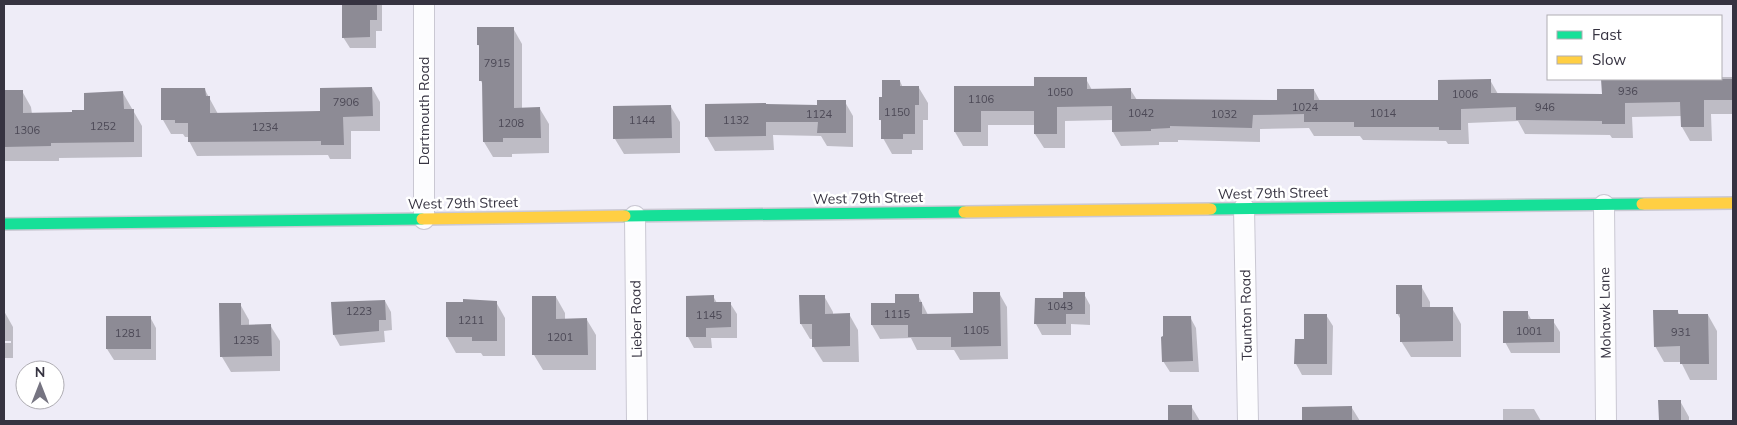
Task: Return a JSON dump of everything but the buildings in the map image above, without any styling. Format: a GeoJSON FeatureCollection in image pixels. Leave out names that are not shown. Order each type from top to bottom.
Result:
{"type":"FeatureCollection","features":[{"type":"Feature","properties":{"kind":"main road","name":"West 79th Street"},"geometry":{"type":"LineString","coordinates":[[4,224],[1733,203]]}},
{"type":"Feature","properties":{"kind":"street","name":"Dartmouth Road"},"geometry":{"type":"LineString","coordinates":[[424,4],[424,219]]}},
{"type":"Feature","properties":{"kind":"street","name":"Mohawk Lane"},"geometry":{"type":"LineString","coordinates":[[1604,204],[1606,421]]}},
{"type":"Feature","properties":{"kind":"street","name":"Taunton Road"},"geometry":{"type":"LineString","coordinates":[[1244,208],[1248,421]]}},
{"type":"Feature","properties":{"kind":"street","name":"Lieber Road"},"geometry":{"type":"LineString","coordinates":[[635,216],[637,421]]}},
{"type":"Feature","properties":{"kind":"traffic: fast"},"geometry":{"type":"LineString","coordinates":[[1211,209],[1642,204]]}},
{"type":"Feature","properties":{"kind":"traffic: fast"},"geometry":{"type":"LineString","coordinates":[[625,216],[964,212]]}},
{"type":"Feature","properties":{"kind":"traffic: fast"},"geometry":{"type":"LineString","coordinates":[[4,224],[422,219]]}},
{"type":"Feature","properties":{"kind":"traffic: slow"},"geometry":{"type":"LineString","coordinates":[[1642,204],[1733,203]]}},
{"type":"Feature","properties":{"kind":"traffic: slow"},"geometry":{"type":"LineString","coordinates":[[964,212],[1211,209]]}},
{"type":"Feature","properties":{"kind":"traffic: slow"},"geometry":{"type":"LineString","coordinates":[[422,219],[625,216]]}}]}
